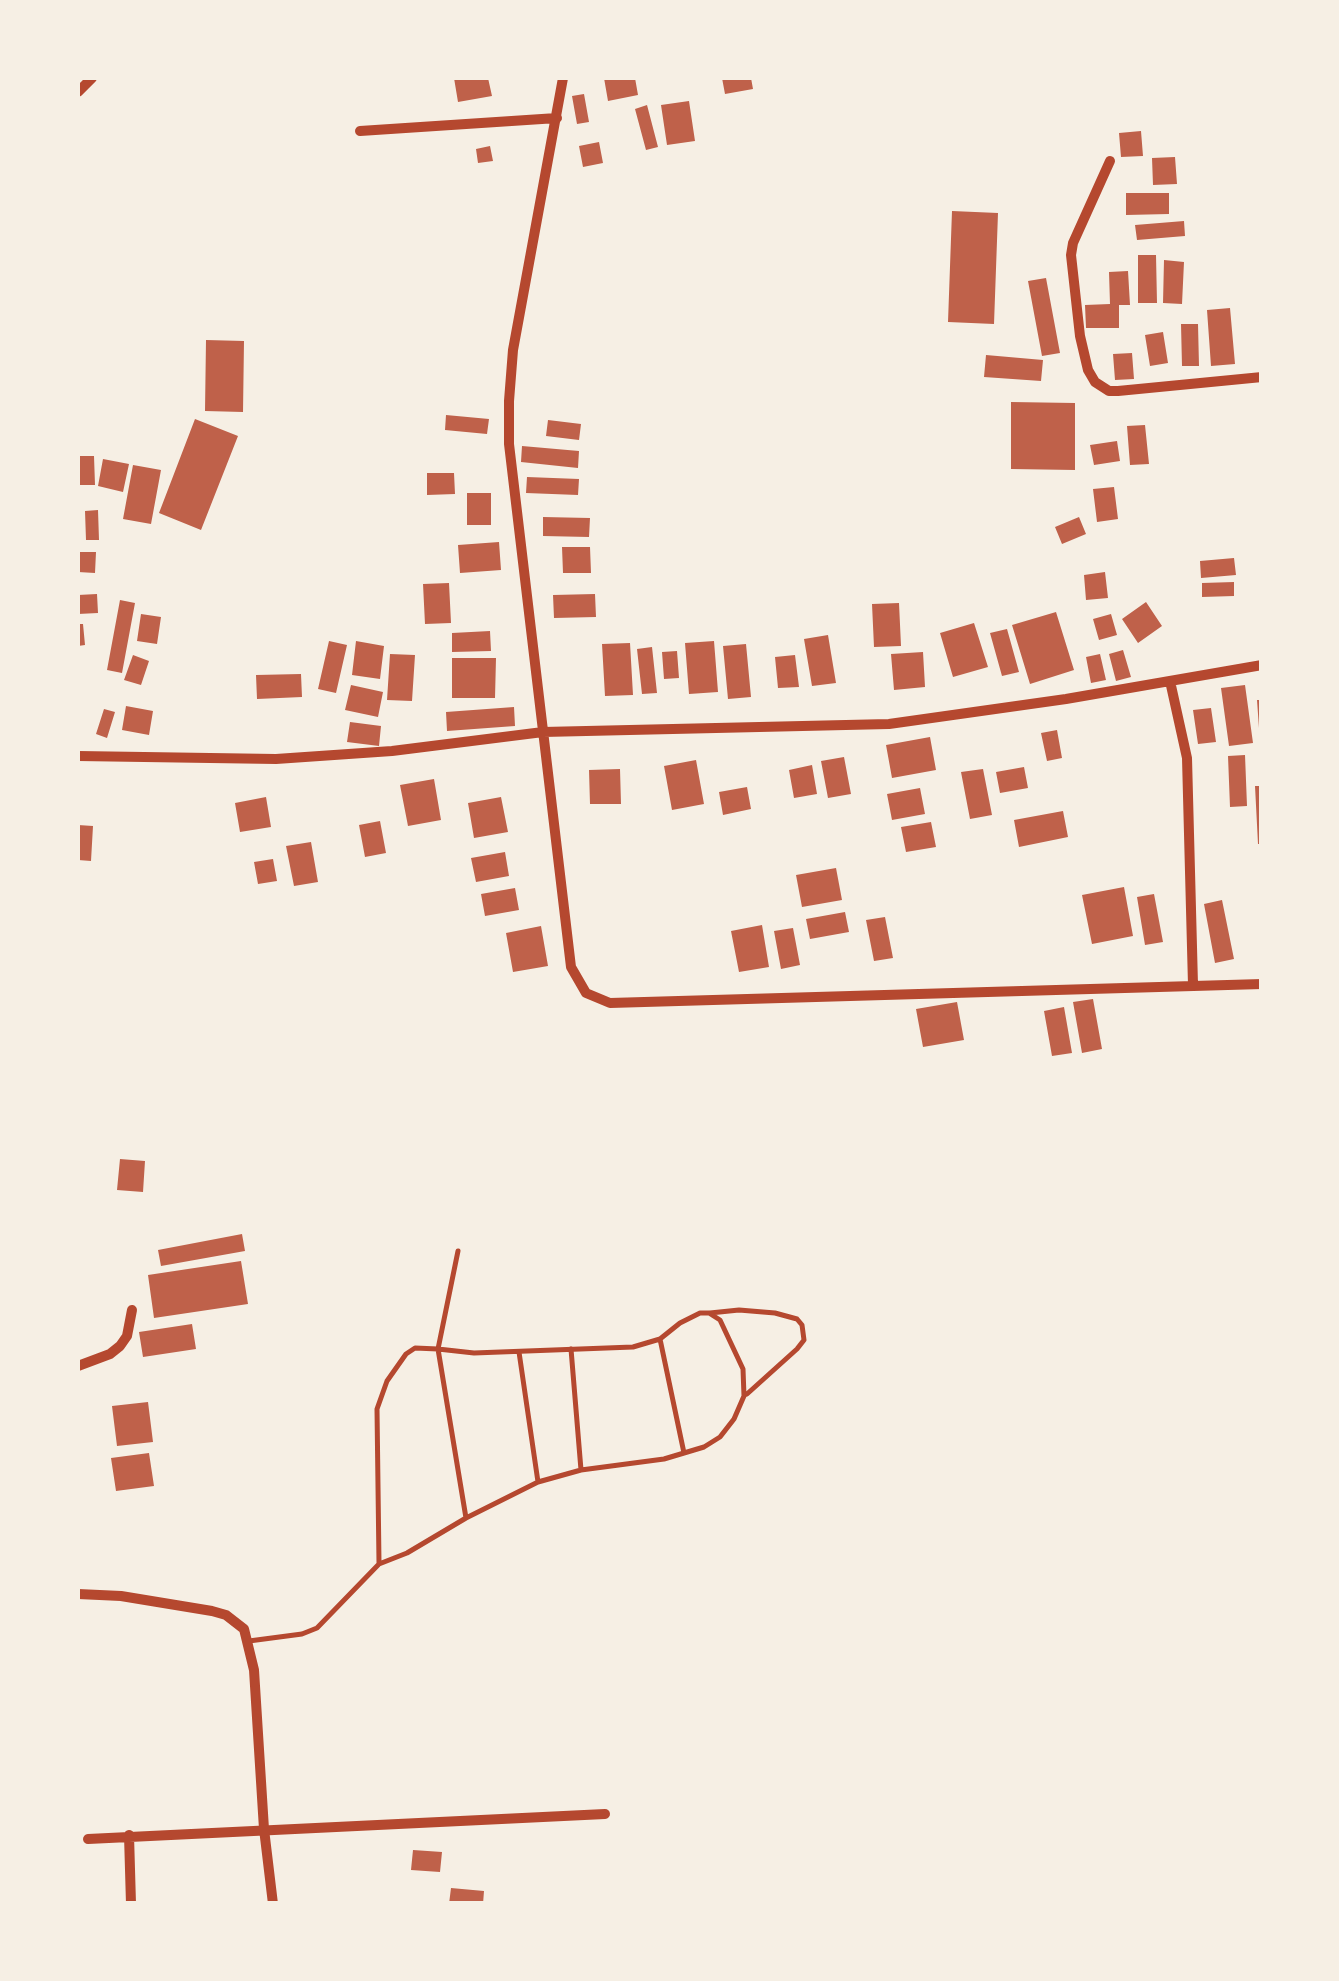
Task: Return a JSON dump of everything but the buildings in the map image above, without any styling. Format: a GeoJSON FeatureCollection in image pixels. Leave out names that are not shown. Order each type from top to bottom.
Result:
{"type":"FeatureCollection","features":[{"type":"Feature","properties":{"kind":"street"},"geometry":{"type":"LineString","coordinates":[[78,92],[92,78]]}},
{"type":"Feature","properties":{"kind":"street"},"geometry":{"type":"LineString","coordinates":[[563,78],[513,350],[510,444],[572,967],[586,993],[610,1003],[1262,984]]}},
{"type":"Feature","properties":{"kind":"street"},"geometry":{"type":"LineString","coordinates":[[360,130],[556,118]]}},
{"type":"Feature","properties":{"kind":"street"},"geometry":{"type":"LineString","coordinates":[[1110,161],[1071,255],[1080,336],[1095,382],[1109,391],[1118,391],[1262,377]]}},
{"type":"Feature","properties":{"kind":"street"},"geometry":{"type":"LineString","coordinates":[[78,756],[276,760],[392,751],[542,732],[890,724],[945,719],[1262,665]]}},
{"type":"Feature","properties":{"kind":"street"},"geometry":{"type":"LineString","coordinates":[[1170,681],[1187,758],[1193,986]]}},
{"type":"Feature","properties":{"kind":"street"},"geometry":{"type":"LineString","coordinates":[[78,1366],[120,1346],[127,1336],[132,1310]]}},
{"type":"Feature","properties":{"kind":"street"},"geometry":{"type":"LineString","coordinates":[[78,1594],[121,1596],[226,1615],[241,1626],[249,1642],[254,1670],[273,1904]]}},
{"type":"Feature","properties":{"kind":"street"},"geometry":{"type":"LineString","coordinates":[[88,1839],[606,1814]]}},
{"type":"Feature","properties":{"kind":"street"},"geometry":{"type":"LineString","coordinates":[[129,1835],[130,1904]]}},
{"type":"Feature","properties":{"kind":"lane"},"geometry":{"type":"LineString","coordinates":[[458,1251],[438,1349],[466,1518]]}},
{"type":"Feature","properties":{"kind":"lane"},"geometry":{"type":"LineString","coordinates":[[249,1642],[302,1634],[326,1621],[379,1564],[408,1553],[538,1482],[704,1447],[720,1437],[744,1396],[797,1349],[804,1340],[802,1325],[775,1313],[739,1310],[700,1313],[660,1339],[633,1348],[474,1353],[416,1348],[406,1354],[388,1380],[376,1408],[379,1564]]}},
{"type":"Feature","properties":{"kind":"lane"},"geometry":{"type":"LineString","coordinates":[[709,1313],[720,1320],[736,1350],[743,1370],[744,1396]]}},
{"type":"Feature","properties":{"kind":"lane"},"geometry":{"type":"LineString","coordinates":[[660,1339],[684,1453]]}},
{"type":"Feature","properties":{"kind":"lane"},"geometry":{"type":"LineString","coordinates":[[571,1349],[582,1470]]}},
{"type":"Feature","properties":{"kind":"lane"},"geometry":{"type":"LineString","coordinates":[[519,1350],[538,1482]]}}]}
